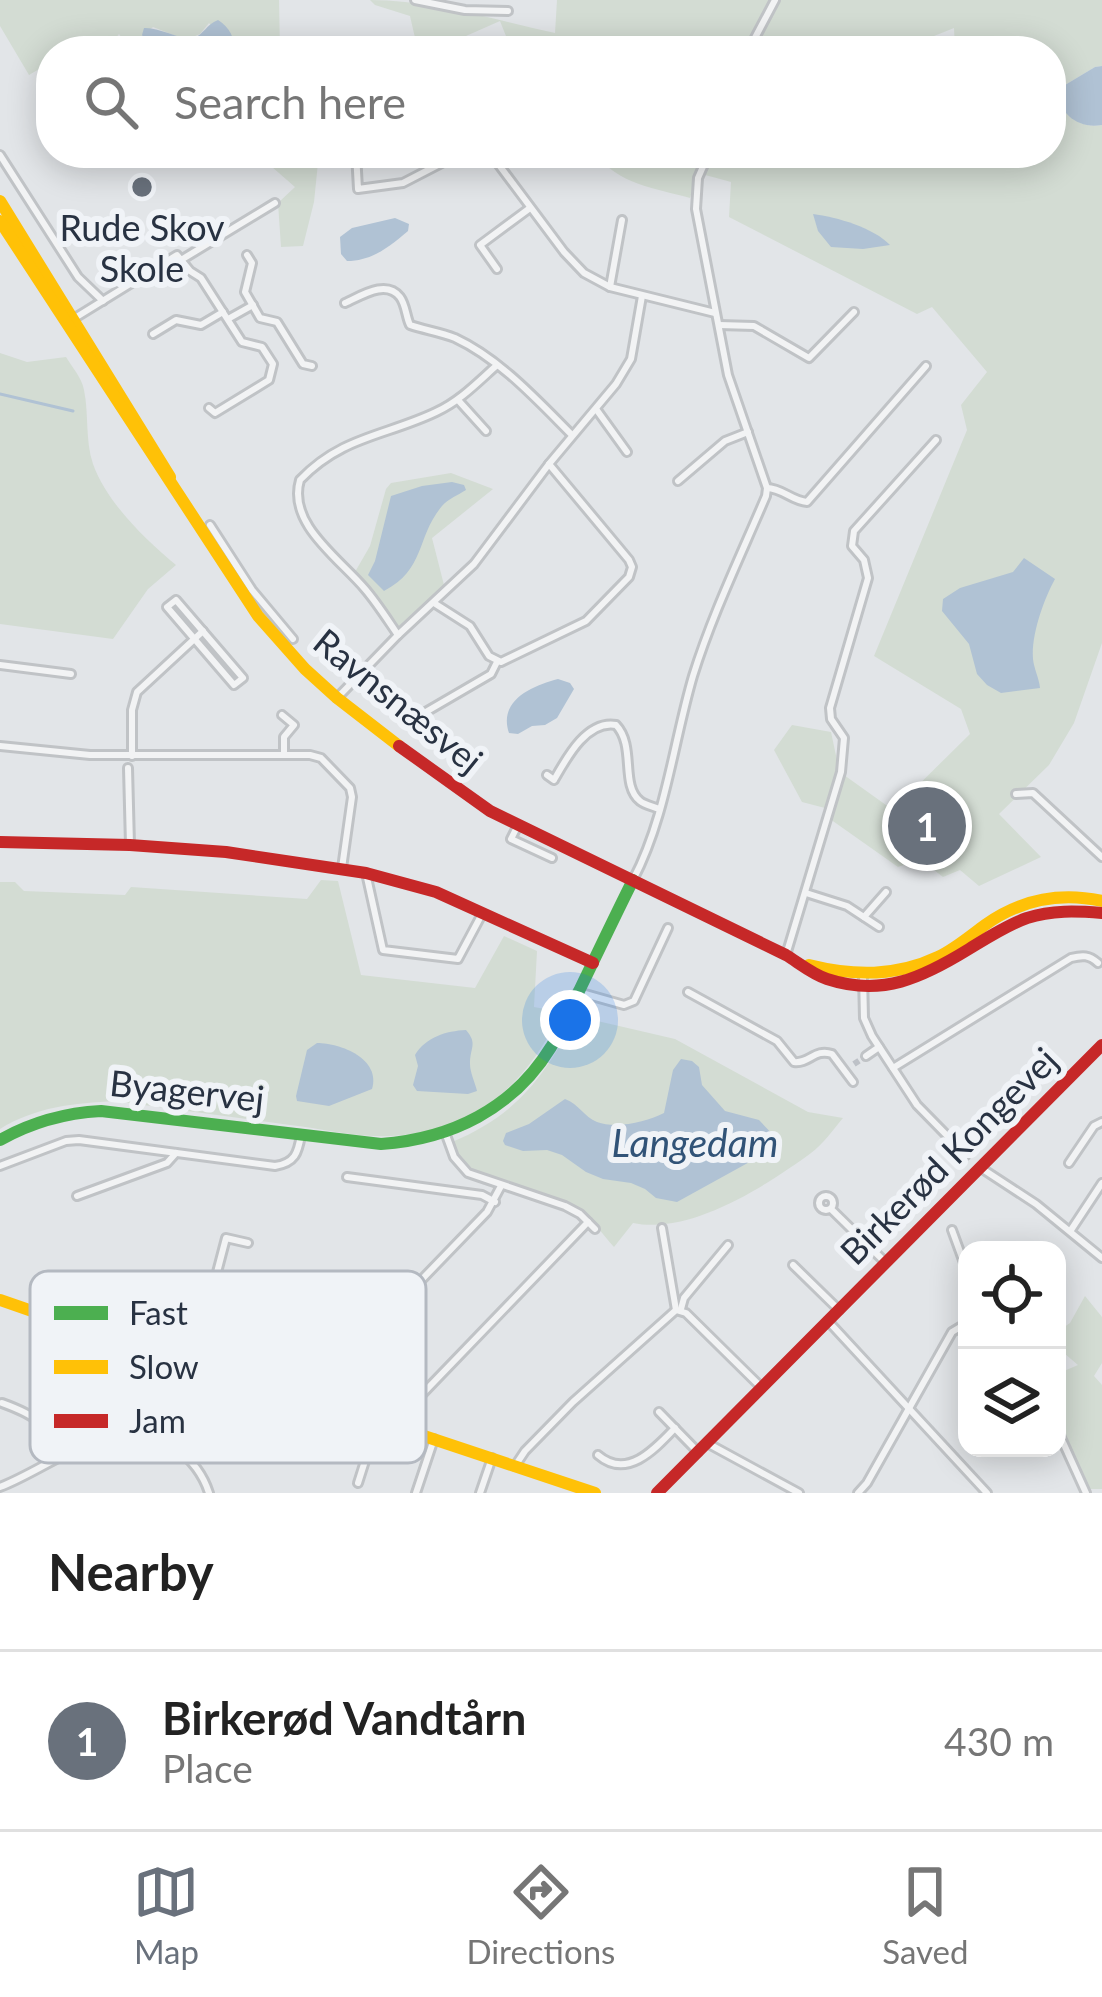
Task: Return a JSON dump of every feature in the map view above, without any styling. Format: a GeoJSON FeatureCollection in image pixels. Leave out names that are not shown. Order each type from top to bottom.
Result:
{"type":"FeatureCollection","features":[{"type":"Feature","properties":{"kind":"main road","name":"Ravnsnæsvej"},"geometry":{"type":"LineString","coordinates":[[0,202],[140,441],[217,544],[258,616],[338,698],[490,811],[791,958],[822,978],[887,987],[932,974],[1025,917],[1067,910],[1102,914]]}},
{"type":"Feature","properties":{"kind":"main road","name":"Ravnsnæsvej"},"geometry":{"type":"LineString","coordinates":[[0,221],[70,322]]}},
{"type":"Feature","properties":{"kind":"main road"},"geometry":{"type":"LineString","coordinates":[[0,842],[226,852],[342,868],[427,889],[592,963]]}},
{"type":"Feature","properties":{"kind":"main road","name":"Byagervej"},"geometry":{"type":"LineString","coordinates":[[0,1140],[36,1121],[96,1110],[381,1144],[446,1135],[488,1115],[520,1089],[552,1046],[633,880]]}},
{"type":"Feature","properties":{"kind":"main road","name":"Ravnsnæsvej"},"geometry":{"type":"LineString","coordinates":[[862,981],[943,955],[1001,915],[1028,903],[1070,897],[1102,901]]}},
{"type":"Feature","properties":{"kind":"main road","name":"Birkerød Kongevej"},"geometry":{"type":"LineString","coordinates":[[657,1493],[1102,1045]]}},
{"type":"Feature","properties":{"kind":"main road"},"geometry":{"type":"LineString","coordinates":[[0,1300],[30,1310]]}},
{"type":"Feature","properties":{"kind":"main road"},"geometry":{"type":"LineString","coordinates":[[426,1436],[595,1493]]}},
{"type":"Feature","properties":{"kind":"street"},"geometry":{"type":"LineString","coordinates":[[416,0],[464,10],[508,11]]}},
{"type":"Feature","properties":{"kind":"street"},"geometry":{"type":"LineString","coordinates":[[756,36],[775,0]]}},
{"type":"Feature","properties":{"kind":"street"},"geometry":{"type":"LineString","coordinates":[[0,155],[78,277],[103,301]]}},
{"type":"Feature","properties":{"kind":"street"},"geometry":{"type":"LineString","coordinates":[[357,168],[358,189],[403,183],[434,168]]}},
{"type":"Feature","properties":{"kind":"street"},"geometry":{"type":"LineString","coordinates":[[501,168],[584,273],[610,287],[715,314]]}},
{"type":"Feature","properties":{"kind":"street"},"geometry":{"type":"LineString","coordinates":[[633,880],[660,809],[701,651],[767,488],[728,375],[717,325],[695,197],[702,168]]}},
{"type":"Feature","properties":{"kind":"street"},"geometry":{"type":"LineString","coordinates":[[181,260],[274,203]]}},
{"type":"Feature","properties":{"kind":"street"},"geometry":{"type":"LineString","coordinates":[[497,268],[480,245],[530,208]]}},
{"type":"Feature","properties":{"kind":"street"},"geometry":{"type":"LineString","coordinates":[[610,287],[622,220]]}},
{"type":"Feature","properties":{"kind":"street"},"geometry":{"type":"LineString","coordinates":[[70,322],[177,255],[201,278],[242,341],[262,347],[273,364],[269,380],[215,413],[209,408]]}},
{"type":"Feature","properties":{"kind":"street"},"geometry":{"type":"LineString","coordinates":[[248,255],[252,263],[245,292],[260,318],[278,322],[303,364],[312,366]]}},
{"type":"Feature","properties":{"kind":"street"},"geometry":{"type":"LineString","coordinates":[[345,303],[376,290],[393,291],[404,305],[410,326],[451,336],[472,347],[573,436]]}},
{"type":"Feature","properties":{"kind":"street"},"geometry":{"type":"LineString","coordinates":[[338,698],[474,564],[596,409],[631,359],[642,296]]}},
{"type":"Feature","properties":{"kind":"street"},"geometry":{"type":"LineString","coordinates":[[154,330],[176,320],[205,324],[253,305]]}},
{"type":"Feature","properties":{"kind":"street"},"geometry":{"type":"LineString","coordinates":[[717,325],[754,326],[809,358],[854,312]]}},
{"type":"Feature","properties":{"kind":"street"},"geometry":{"type":"LineString","coordinates":[[398,635],[364,588],[322,544],[297,500],[297,487],[306,473],[355,440],[435,413],[458,400],[497,365]]}},
{"type":"Feature","properties":{"kind":"street"},"geometry":{"type":"LineString","coordinates":[[767,488],[807,502],[926,366]]}},
{"type":"Feature","properties":{"kind":"street"},"geometry":{"type":"LineString","coordinates":[[458,400],[486,431]]}},
{"type":"Feature","properties":{"kind":"street"},"geometry":{"type":"LineString","coordinates":[[596,409],[627,452]]}},
{"type":"Feature","properties":{"kind":"street"},"geometry":{"type":"LineString","coordinates":[[678,481],[724,441],[748,432]]}},
{"type":"Feature","properties":{"kind":"street"},"geometry":{"type":"LineString","coordinates":[[791,958],[841,772],[844,738],[831,719],[830,708],[868,578],[864,560],[852,546],[854,531],[936,440]]}},
{"type":"Feature","properties":{"kind":"street"},"geometry":{"type":"LineString","coordinates":[[434,603],[470,626],[489,656],[497,662],[507,661],[586,621],[631,572],[629,560],[549,464]]}},
{"type":"Feature","properties":{"kind":"street","name":"Ravnsnæsvej"},"geometry":{"type":"LineString","coordinates":[[210,525],[217,544],[293,639]]}},
{"type":"Feature","properties":{"kind":"street"},"geometry":{"type":"LineString","coordinates":[[176,600],[243,678],[235,686],[194,639],[167,607],[176,600]]}},
{"type":"Feature","properties":{"kind":"street"},"geometry":{"type":"LineString","coordinates":[[132,756],[137,692],[203,631]]}},
{"type":"Feature","properties":{"kind":"street"},"geometry":{"type":"LineString","coordinates":[[424,712],[491,674],[497,662]]}},
{"type":"Feature","properties":{"kind":"street"},"geometry":{"type":"LineString","coordinates":[[0,665],[71,674]]}},
{"type":"Feature","properties":{"kind":"street"},"geometry":{"type":"LineString","coordinates":[[282,715],[294,725],[284,737],[284,755]]}},
{"type":"Feature","properties":{"kind":"street"},"geometry":{"type":"LineString","coordinates":[[547,776],[554,780],[591,731],[610,723],[626,738],[636,796],[660,809]]}},
{"type":"Feature","properties":{"kind":"street"},"geometry":{"type":"LineString","coordinates":[[0,746],[132,756],[321,758],[350,788],[352,797],[342,868]]}},
{"type":"Feature","properties":{"kind":"street"},"geometry":{"type":"LineString","coordinates":[[128,769],[130,845]]}},
{"type":"Feature","properties":{"kind":"street"},"geometry":{"type":"LineString","coordinates":[[1016,794],[1033,793],[1102,856]]}},
{"type":"Feature","properties":{"kind":"street","name":"Ravnsnæsvej"},"geometry":{"type":"LineString","coordinates":[[518,825],[511,839],[552,858]]}},
{"type":"Feature","properties":{"kind":"street"},"geometry":{"type":"LineString","coordinates":[[366,873],[382,950],[458,959],[483,911]]}},
{"type":"Feature","properties":{"kind":"street"},"geometry":{"type":"LineString","coordinates":[[864,917],[886,892]]}},
{"type":"Feature","properties":{"kind":"street"},"geometry":{"type":"LineString","coordinates":[[805,893],[847,906],[879,927]]}},
{"type":"Feature","properties":{"kind":"street"},"geometry":{"type":"LineString","coordinates":[[578,992],[624,1005],[634,1001],[668,928]]}},
{"type":"Feature","properties":{"kind":"street"},"geometry":{"type":"LineString","coordinates":[[893,1068],[1071,958],[1082,955],[1099,963]]}},
{"type":"Feature","properties":{"kind":"street"},"geometry":{"type":"LineString","coordinates":[[862,981],[864,1018],[879,1047],[917,1105],[966,1155]]}},
{"type":"Feature","properties":{"kind":"street"},"geometry":{"type":"LineString","coordinates":[[688,992],[777,1041],[794,1062],[826,1052],[853,1082]]}},
{"type":"Feature","properties":{"kind":"street"},"geometry":{"type":"LineString","coordinates":[[866,1056],[879,1047]]}},
{"type":"Feature","properties":{"kind":"street"},"geometry":{"type":"LineString","coordinates":[[845,1070],[854,1064]]}},
{"type":"Feature","properties":{"kind":"street"},"geometry":{"type":"LineString","coordinates":[[1069,1163],[1094,1126],[1102,1122]]}},
{"type":"Feature","properties":{"kind":"street","name":"Byagervej"},"geometry":{"type":"LineString","coordinates":[[0,1166],[79,1139],[275,1166],[297,1154],[301,1135]]}},
{"type":"Feature","properties":{"kind":"street"},"geometry":{"type":"LineString","coordinates":[[426,1391],[592,1226],[566,1206],[478,1179],[460,1166],[446,1135]]}},
{"type":"Feature","properties":{"kind":"street","name":"Byagervej"},"geometry":{"type":"LineString","coordinates":[[76,1196],[167,1163],[176,1153]]}},
{"type":"Feature","properties":{"kind":"street"},"geometry":{"type":"LineString","coordinates":[[982,1168],[1102,1258]]}},
{"type":"Feature","properties":{"kind":"street"},"geometry":{"type":"LineString","coordinates":[[347,1177],[482,1196],[495,1202]]}},
{"type":"Feature","properties":{"kind":"street"},"geometry":{"type":"LineString","coordinates":[[1071,1231],[1102,1183]]}},
{"type":"Feature","properties":{"kind":"street"},"geometry":{"type":"LineString","coordinates":[[426,1274],[495,1202],[501,1186]]}},
{"type":"Feature","properties":{"kind":"street"},"geometry":{"type":"LineString","coordinates":[[831,1209],[885,1262]]}},
{"type":"Feature","properties":{"kind":"street"},"geometry":{"type":"LineString","coordinates":[[662,1228],[678,1310],[763,1389]]}},
{"type":"Feature","properties":{"kind":"street"},"geometry":{"type":"LineString","coordinates":[[952,1230],[958,1246]]}},
{"type":"Feature","properties":{"kind":"street"},"geometry":{"type":"LineString","coordinates":[[217,1271],[226,1238],[248,1243]]}},
{"type":"Feature","properties":{"kind":"street"},"geometry":{"type":"LineString","coordinates":[[515,1466],[573,1402],[678,1310],[728,1245]]}},
{"type":"Feature","properties":{"kind":"street","name":"Birkerød Kongevej"},"geometry":{"type":"LineString","coordinates":[[794,1265],[839,1310]]}},
{"type":"Feature","properties":{"kind":"street"},"geometry":{"type":"LineString","coordinates":[[828,1321],[987,1493]]}},
{"type":"Feature","properties":{"kind":"street"},"geometry":{"type":"LineString","coordinates":[[857,1493],[958,1328]]}},
{"type":"Feature","properties":{"kind":"street"},"geometry":{"type":"LineString","coordinates":[[2,1403],[30,1415]]}},
{"type":"Feature","properties":{"kind":"street"},"geometry":{"type":"LineString","coordinates":[[659,1412],[703,1447],[799,1493]]}},
{"type":"Feature","properties":{"kind":"street"},"geometry":{"type":"LineString","coordinates":[[598,1455],[608,1464],[625,1466],[650,1454],[675,1428]]}},
{"type":"Feature","properties":{"kind":"street"},"geometry":{"type":"LineString","coordinates":[[416,1493],[434,1439]]}},
{"type":"Feature","properties":{"kind":"street"},"geometry":{"type":"LineString","coordinates":[[1066,1445],[1086,1493]]}},
{"type":"Feature","properties":{"kind":"street"},"geometry":{"type":"LineString","coordinates":[[480,1493],[491,1458]]}},
{"type":"Feature","properties":{"kind":"street"},"geometry":{"type":"LineString","coordinates":[[0,1486],[52,1463]]}},
{"type":"Feature","properties":{"kind":"street"},"geometry":{"type":"LineString","coordinates":[[193,1463],[209,1493]]}},
{"type":"Feature","properties":{"kind":"street"},"geometry":{"type":"LineString","coordinates":[[358,1483],[364,1463]]}},
{"type":"Feature","properties":{"kind":"shaded area"},"geometry":{"type":"Polygon","coordinates":[[[0,0],[279,0],[280,36],[220,36],[209,23],[195,36],[176,36],[153,27],[142,36],[36,36],[36,71],[29,75],[0,26],[0,0]]]}},
{"type":"Feature","properties":{"kind":"shaded area"},"geometry":{"type":"Polygon","coordinates":[[[370,0],[440,7],[555,33],[557,0],[1102,0],[1102,66],[1066,84],[1066,36],[954,36],[954,28],[934,36],[506,36],[500,21],[466,36],[415,36],[410,16],[370,0]]]}},
{"type":"Feature","properties":{"kind":"shaded area"},"geometry":{"type":"Polygon","coordinates":[[[1066,111],[1085,124],[1102,125],[1102,643],[1074,723],[1049,765],[999,814],[1041,857],[979,886],[960,870],[943,877],[920,859],[898,867],[830,819],[844,775],[893,810],[970,734],[961,709],[874,656],[967,430],[961,405],[987,372],[932,307],[917,314],[729,217],[731,182],[698,173],[690,198],[610,168],[1066,168],[1066,111]]]}},
{"type":"Feature","properties":{"kind":"shaded area"},"geometry":{"type":"Polygon","coordinates":[[[273,168],[317,168],[303,246],[281,247],[278,203],[295,187],[273,168]]]}},
{"type":"Feature","properties":{"kind":"shaded area"},"geometry":{"type":"Polygon","coordinates":[[[0,353],[27,362],[66,357],[83,386],[91,455],[99,478],[128,519],[176,565],[148,589],[113,639],[0,624],[0,353]]]}},
{"type":"Feature","properties":{"kind":"shaded area"},"geometry":{"type":"Polygon","coordinates":[[[451,473],[493,489],[432,538],[444,585],[397,628],[355,572],[370,546],[391,483],[451,473]]]}},
{"type":"Feature","properties":{"kind":"shaded area"},"geometry":{"type":"Polygon","coordinates":[[[792,725],[831,732],[838,765],[825,808],[802,802],[774,750],[792,725]]]}},
{"type":"Feature","properties":{"kind":"shaded area"},"geometry":{"type":"Polygon","coordinates":[[[321,880],[338,881],[361,975],[475,988],[504,936],[537,951],[534,1007],[561,1012],[529,1066],[509,1087],[463,1119],[406,1135],[352,1134],[115,1101],[41,1111],[0,1129],[0,882],[15,882],[24,891],[125,895],[131,887],[307,899],[321,880]]]}},
{"type":"Feature","properties":{"kind":"shaded area"},"geometry":{"type":"Polygon","coordinates":[[[576,1016],[675,1039],[808,1112],[843,1118],[811,1153],[750,1193],[679,1222],[633,1223],[614,1247],[581,1214],[489,1180],[461,1158],[452,1142],[494,1119],[527,1091],[576,1016]]]}},
{"type":"Feature","properties":{"kind":"shaded area"},"geometry":{"type":"Polygon","coordinates":[[[1085,1296],[1102,1317],[1102,1363],[1094,1376],[1102,1385],[1102,1489],[1089,1489],[1066,1440],[1066,1370],[1078,1365],[1066,1355],[1066,1326],[1085,1296]]]}},
{"type":"Feature","properties":{"kind":"water"},"geometry":{"type":"Polygon","coordinates":[[[218,20],[232,36],[197,36],[218,20]]]}},
{"type":"Feature","properties":{"kind":"water"},"geometry":{"type":"Polygon","coordinates":[[[144,28],[177,36],[142,36],[144,28]]]}},
{"type":"Feature","properties":{"kind":"water"},"geometry":{"type":"Polygon","coordinates":[[[1102,66],[1102,125],[1093,126],[1066,113],[1066,84],[1102,66]]]}},
{"type":"Feature","properties":{"kind":"water"},"geometry":{"type":"Polygon","coordinates":[[[813,214],[854,224],[890,245],[831,247],[818,231],[813,214]]]}},
{"type":"Feature","properties":{"kind":"water"},"geometry":{"type":"Polygon","coordinates":[[[395,218],[409,224],[408,231],[387,248],[356,260],[347,261],[341,254],[340,237],[352,228],[395,218]]]}},
{"type":"Feature","properties":{"kind":"water"},"geometry":{"type":"Polygon","coordinates":[[[452,482],[466,490],[442,506],[414,563],[384,591],[368,575],[391,496],[452,482]]]}},
{"type":"Feature","properties":{"kind":"water"},"geometry":{"type":"Polygon","coordinates":[[[1024,558],[1055,579],[1034,639],[1040,688],[1001,693],[977,674],[969,644],[942,611],[943,599],[960,588],[1013,572],[1024,558]]]}},
{"type":"Feature","properties":{"kind":"water"},"geometry":{"type":"Polygon","coordinates":[[[558,679],[574,689],[557,718],[518,734],[509,733],[508,712],[519,697],[558,679]]]}},
{"type":"Feature","properties":{"kind":"water"},"geometry":{"type":"Polygon","coordinates":[[[466,1030],[473,1042],[470,1067],[477,1091],[417,1091],[413,1085],[418,1066],[415,1055],[437,1036],[466,1030]]]}},
{"type":"Feature","properties":{"kind":"water"},"geometry":{"type":"Polygon","coordinates":[[[317,1043],[337,1046],[365,1061],[371,1069],[372,1089],[329,1106],[297,1101],[307,1050],[317,1043]]]}},
{"type":"Feature","properties":{"kind":"water","name":"Langedam"},"geometry":{"type":"Polygon","coordinates":[[[681,1059],[699,1067],[702,1085],[725,1111],[759,1120],[776,1138],[775,1148],[677,1202],[656,1198],[631,1183],[603,1179],[562,1155],[523,1151],[503,1141],[506,1133],[529,1124],[565,1099],[605,1124],[631,1124],[664,1113],[673,1070],[681,1059]]]}},
{"type":"Feature","properties":{"kind":"waterway"},"geometry":{"type":"LineString","coordinates":[[0,394],[73,411]]}},
{"type":"Feature","properties":{"kind":"tunnel"},"geometry":{"type":"LineString","coordinates":[[854,1064],[866,1056]]}},
{"type":"Feature","properties":{"kind":"traffic: fast"},"geometry":{"type":"LineString","coordinates":[[0,1140],[49,1120],[101,1111],[381,1144],[456,1127],[499,1104],[536,1069],[563,1026],[633,880]]}},
{"type":"Feature","properties":{"kind":"traffic: slow"},"geometry":{"type":"LineString","coordinates":[[0,201],[170,477]]}},
{"type":"Feature","properties":{"kind":"traffic: slow"},"geometry":{"type":"LineString","coordinates":[[0,221],[258,616],[305,669],[399,746]]}},
{"type":"Feature","properties":{"kind":"traffic: slow"},"geometry":{"type":"LineString","coordinates":[[809,965],[858,973],[906,968],[944,954],[998,916],[1026,904],[1056,898],[1102,901]]}},
{"type":"Feature","properties":{"kind":"traffic: slow"},"geometry":{"type":"LineString","coordinates":[[0,1300],[30,1310]]}},
{"type":"Feature","properties":{"kind":"traffic: slow"},"geometry":{"type":"LineString","coordinates":[[426,1437],[595,1493]]}},
{"type":"Feature","properties":{"kind":"traffic: jam"},"geometry":{"type":"LineString","coordinates":[[399,746],[490,811],[816,974],[847,984],[884,985],[918,976],[1027,918],[1102,913]]}},
{"type":"Feature","properties":{"kind":"traffic: jam"},"geometry":{"type":"LineString","coordinates":[[0,842],[226,852],[366,873],[436,892],[593,963]]}},
{"type":"Feature","properties":{"kind":"traffic: jam"},"geometry":{"type":"LineString","coordinates":[[657,1493],[1102,1045]]}},
{"type":"Feature","properties":{"kind":"place","name":"Rude Skov Skole"},"geometry":{"type":"Point","coordinates":[142,187]}},
{"type":"Feature","properties":{"kind":"place","name":"Birkerød Vandtårn"},"geometry":{"type":"Point","coordinates":[927,826]}}]}
